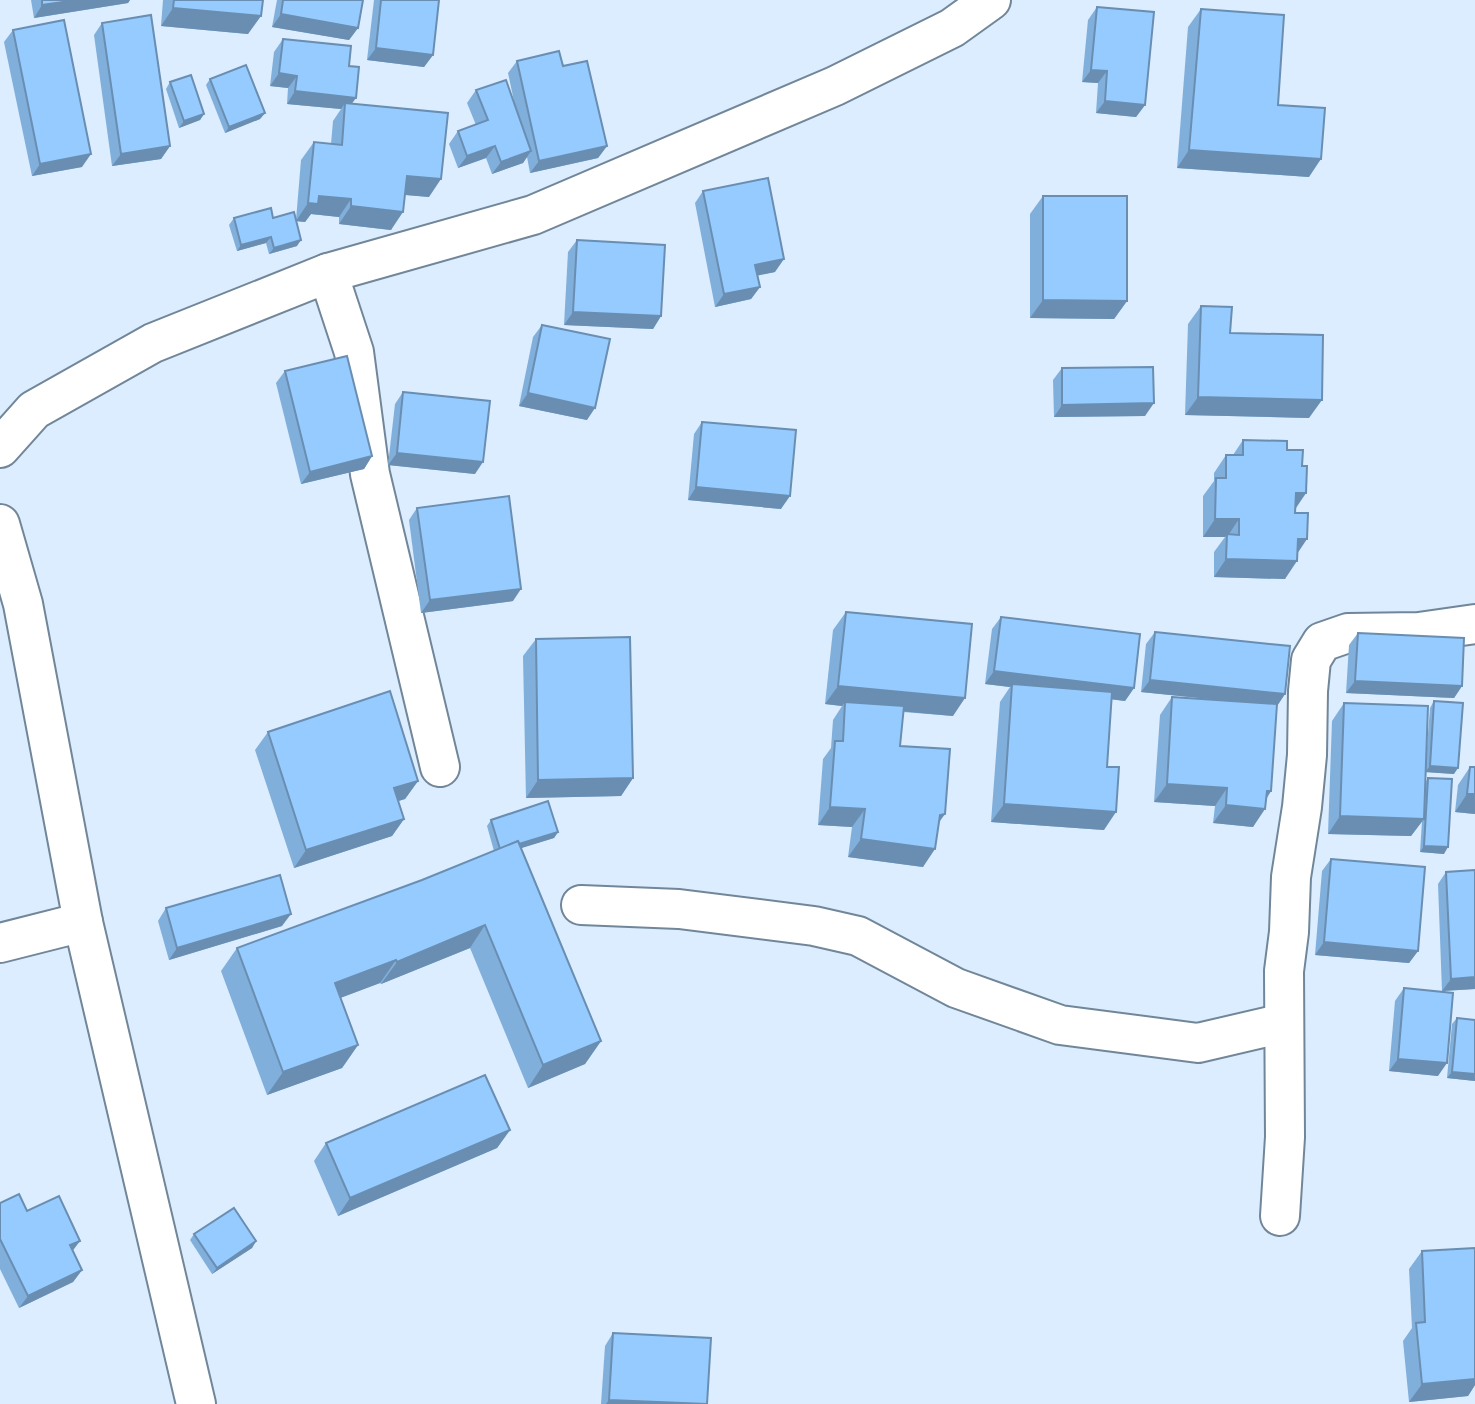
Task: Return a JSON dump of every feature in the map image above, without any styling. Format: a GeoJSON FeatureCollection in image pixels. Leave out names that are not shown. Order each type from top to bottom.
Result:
{"type":"FeatureCollection","features":[{"type":"Feature","properties":{"kind":"street"},"geometry":{"type":"LineString","coordinates":[[0,448],[34,411],[153,343],[328,272],[533,215],[835,86],[952,28],[990,0]]}},
{"type":"Feature","properties":{"kind":"street"},"geometry":{"type":"LineString","coordinates":[[328,272],[354,352],[370,474],[440,767]]}},
{"type":"Feature","properties":{"kind":"street"},"geometry":{"type":"LineString","coordinates":[[0,524],[23,604],[83,922],[196,1404]]}},
{"type":"Feature","properties":{"kind":"street"},"geometry":{"type":"LineString","coordinates":[[1280,1216],[1285,1137],[1284,971],[1291,877],[1307,755],[1311,660],[1322,642],[1348,633],[1419,632],[1475,624]]}},
{"type":"Feature","properties":{"kind":"street"},"geometry":{"type":"LineString","coordinates":[[581,905],[679,909],[814,926],[858,936],[956,988],[1060,1025],[1198,1043],[1284,1023]]}},
{"type":"Feature","properties":{"kind":"street"},"geometry":{"type":"LineString","coordinates":[[0,943],[83,922]]}},
{"type":"Feature","properties":{"kind":"building"},"geometry":{"type":"Polygon","coordinates":[[[42,0],[77,0],[42,5],[42,0]]]}},
{"type":"Feature","properties":{"kind":"building"},"geometry":{"type":"Polygon","coordinates":[[[174,0],[263,0],[261,16],[173,8],[174,0]]]}},
{"type":"Feature","properties":{"kind":"building"},"geometry":{"type":"Polygon","coordinates":[[[283,0],[363,0],[358,28],[281,14],[283,0]]]}},
{"type":"Feature","properties":{"kind":"building"},"geometry":{"type":"Polygon","coordinates":[[[381,0],[439,0],[433,55],[376,48],[381,0]]]}},
{"type":"Feature","properties":{"kind":"building"},"geometry":{"type":"Polygon","coordinates":[[[1097,7],[1154,12],[1145,105],[1105,101],[1107,71],[1091,70],[1097,7]]]}},
{"type":"Feature","properties":{"kind":"building"},"geometry":{"type":"Polygon","coordinates":[[[1201,9],[1284,15],[1278,105],[1325,108],[1321,159],[1189,150],[1201,9]]]}},
{"type":"Feature","properties":{"kind":"building"},"geometry":{"type":"Polygon","coordinates":[[[151,15],[170,146],[121,154],[102,23],[151,15]]]}},
{"type":"Feature","properties":{"kind":"building"},"geometry":{"type":"Polygon","coordinates":[[[64,20],[91,154],[40,164],[13,30],[64,20]]]}},
{"type":"Feature","properties":{"kind":"building"},"geometry":{"type":"Polygon","coordinates":[[[283,39],[351,46],[349,66],[359,67],[356,98],[295,91],[297,76],[279,73],[283,39]]]}},
{"type":"Feature","properties":{"kind":"building"},"geometry":{"type":"Polygon","coordinates":[[[559,51],[563,66],[587,61],[607,146],[539,161],[517,61],[559,51]]]}},
{"type":"Feature","properties":{"kind":"building"},"geometry":{"type":"Polygon","coordinates":[[[246,65],[265,113],[229,127],[210,79],[246,65]]]}},
{"type":"Feature","properties":{"kind":"building"},"geometry":{"type":"Polygon","coordinates":[[[191,75],[204,114],[184,121],[170,82],[191,75]]]}},
{"type":"Feature","properties":{"kind":"building"},"geometry":{"type":"Polygon","coordinates":[[[506,80],[531,151],[501,162],[495,146],[467,156],[458,131],[488,120],[476,90],[506,80]]]}},
{"type":"Feature","properties":{"kind":"building"},"geometry":{"type":"Polygon","coordinates":[[[345,103],[448,113],[441,179],[407,176],[403,212],[351,206],[351,199],[319,196],[318,204],[308,203],[314,142],[342,145],[345,103]]]}},
{"type":"Feature","properties":{"kind":"building"},"geometry":{"type":"Polygon","coordinates":[[[768,178],[784,259],[755,265],[760,287],[724,294],[703,191],[768,178]]]}},
{"type":"Feature","properties":{"kind":"building"},"geometry":{"type":"Polygon","coordinates":[[[1043,196],[1127,196],[1127,301],[1043,300],[1043,196]]]}},
{"type":"Feature","properties":{"kind":"building"},"geometry":{"type":"Polygon","coordinates":[[[271,208],[273,218],[294,212],[301,240],[274,248],[271,237],[241,245],[234,218],[271,208]]]}},
{"type":"Feature","properties":{"kind":"building"},"geometry":{"type":"Polygon","coordinates":[[[577,240],[665,245],[661,316],[573,312],[577,240]]]}},
{"type":"Feature","properties":{"kind":"building"},"geometry":{"type":"Polygon","coordinates":[[[1201,306],[1232,307],[1230,333],[1323,335],[1322,400],[1198,397],[1201,306]]]}},
{"type":"Feature","properties":{"kind":"building"},"geometry":{"type":"Polygon","coordinates":[[[542,325],[610,339],[595,408],[528,393],[542,325]]]}},
{"type":"Feature","properties":{"kind":"building"},"geometry":{"type":"Polygon","coordinates":[[[347,356],[372,456],[310,472],[285,371],[347,356]]]}},
{"type":"Feature","properties":{"kind":"building"},"geometry":{"type":"Polygon","coordinates":[[[1153,367],[1154,403],[1062,405],[1062,368],[1153,367]]]}},
{"type":"Feature","properties":{"kind":"building"},"geometry":{"type":"Polygon","coordinates":[[[403,392],[490,401],[483,462],[397,453],[403,392]]]}},
{"type":"Feature","properties":{"kind":"building"},"geometry":{"type":"Polygon","coordinates":[[[702,422],[796,430],[790,496],[696,487],[702,422]]]}},
{"type":"Feature","properties":{"kind":"building"},"geometry":{"type":"Polygon","coordinates":[[[1243,440],[1287,441],[1287,450],[1303,450],[1302,466],[1307,466],[1306,493],[1296,493],[1295,513],[1308,513],[1307,539],[1298,539],[1297,561],[1226,559],[1227,534],[1239,535],[1239,519],[1215,519],[1216,478],[1226,478],[1226,455],[1243,455],[1243,440]]]}},
{"type":"Feature","properties":{"kind":"building"},"geometry":{"type":"Polygon","coordinates":[[[509,496],[521,589],[430,600],[417,508],[509,496]]]}},
{"type":"Feature","properties":{"kind":"building"},"geometry":{"type":"Polygon","coordinates":[[[846,612],[972,624],[965,698],[838,686],[846,612]]]}},
{"type":"Feature","properties":{"kind":"building"},"geometry":{"type":"Polygon","coordinates":[[[1001,617],[1140,634],[1134,688],[994,671],[1001,617]]]}},
{"type":"Feature","properties":{"kind":"building"},"geometry":{"type":"Polygon","coordinates":[[[1155,632],[1290,646],[1285,694],[1150,680],[1155,632]]]}},
{"type":"Feature","properties":{"kind":"building"},"geometry":{"type":"Polygon","coordinates":[[[1358,633],[1464,638],[1462,686],[1355,681],[1358,633]]]}},
{"type":"Feature","properties":{"kind":"building"},"geometry":{"type":"Polygon","coordinates":[[[630,637],[633,778],[538,780],[536,639],[630,637]]]}},
{"type":"Feature","properties":{"kind":"building"},"geometry":{"type":"Polygon","coordinates":[[[1012,684],[1112,692],[1107,767],[1119,767],[1116,812],[1004,804],[1012,684]]]}},
{"type":"Feature","properties":{"kind":"building"},"geometry":{"type":"Polygon","coordinates":[[[390,691],[418,781],[394,788],[404,819],[306,850],[268,732],[390,691]]]}},
{"type":"Feature","properties":{"kind":"building"},"geometry":{"type":"Polygon","coordinates":[[[1172,697],[1277,704],[1271,791],[1267,791],[1265,809],[1226,805],[1227,788],[1167,784],[1172,697]]]}},
{"type":"Feature","properties":{"kind":"building"},"geometry":{"type":"Polygon","coordinates":[[[1434,701],[1463,703],[1458,768],[1430,766],[1434,701]]]}},
{"type":"Feature","properties":{"kind":"building"},"geometry":{"type":"Polygon","coordinates":[[[845,702],[904,706],[900,746],[950,749],[945,814],[940,815],[935,849],[861,839],[865,809],[830,807],[835,741],[843,741],[845,702]]]}},
{"type":"Feature","properties":{"kind":"building"},"geometry":{"type":"Polygon","coordinates":[[[1344,703],[1428,706],[1424,819],[1340,816],[1344,703]]]}},
{"type":"Feature","properties":{"kind":"building"},"geometry":{"type":"Polygon","coordinates":[[[1470,767],[1475,767],[1475,794],[1467,794],[1470,767]]]}},
{"type":"Feature","properties":{"kind":"building"},"geometry":{"type":"Polygon","coordinates":[[[1428,778],[1452,779],[1448,847],[1424,846],[1428,778]]]}},
{"type":"Feature","properties":{"kind":"building"},"geometry":{"type":"Polygon","coordinates":[[[548,801],[558,832],[519,844],[518,841],[500,849],[491,820],[548,801]]]}},
{"type":"Feature","properties":{"kind":"building"},"geometry":{"type":"Polygon","coordinates":[[[518,841],[601,1041],[543,1065],[485,925],[397,962],[396,960],[335,983],[358,1045],[283,1072],[237,948],[422,880],[518,841]]]}},
{"type":"Feature","properties":{"kind":"building"},"geometry":{"type":"Polygon","coordinates":[[[1331,859],[1425,867],[1418,951],[1324,942],[1331,859]]]}},
{"type":"Feature","properties":{"kind":"building"},"geometry":{"type":"Polygon","coordinates":[[[1475,870],[1475,977],[1451,979],[1446,872],[1475,870]]]}},
{"type":"Feature","properties":{"kind":"building"},"geometry":{"type":"Polygon","coordinates":[[[280,875],[291,914],[177,948],[166,908],[280,875]]]}},
{"type":"Feature","properties":{"kind":"building"},"geometry":{"type":"Polygon","coordinates":[[[1404,988],[1453,993],[1447,1063],[1398,1059],[1404,988]]]}},
{"type":"Feature","properties":{"kind":"building"},"geometry":{"type":"Polygon","coordinates":[[[1457,1018],[1475,1020],[1475,1074],[1452,1072],[1457,1018]]]}},
{"type":"Feature","properties":{"kind":"building"},"geometry":{"type":"Polygon","coordinates":[[[485,1075],[510,1130],[350,1198],[326,1143],[485,1075]]]}},
{"type":"Feature","properties":{"kind":"building"},"geometry":{"type":"Polygon","coordinates":[[[19,1194],[27,1211],[59,1196],[80,1241],[70,1245],[82,1270],[28,1296],[0,1239],[0,1203],[19,1194]]]}},
{"type":"Feature","properties":{"kind":"building"},"geometry":{"type":"Polygon","coordinates":[[[234,1208],[256,1241],[217,1268],[194,1234],[234,1208]]]}},
{"type":"Feature","properties":{"kind":"building"},"geometry":{"type":"Polygon","coordinates":[[[1475,1248],[1475,1379],[1422,1384],[1416,1323],[1425,1322],[1422,1251],[1475,1248]]]}},
{"type":"Feature","properties":{"kind":"building"},"geometry":{"type":"Polygon","coordinates":[[[613,1333],[711,1338],[707,1404],[609,1400],[613,1333]]]}}]}
